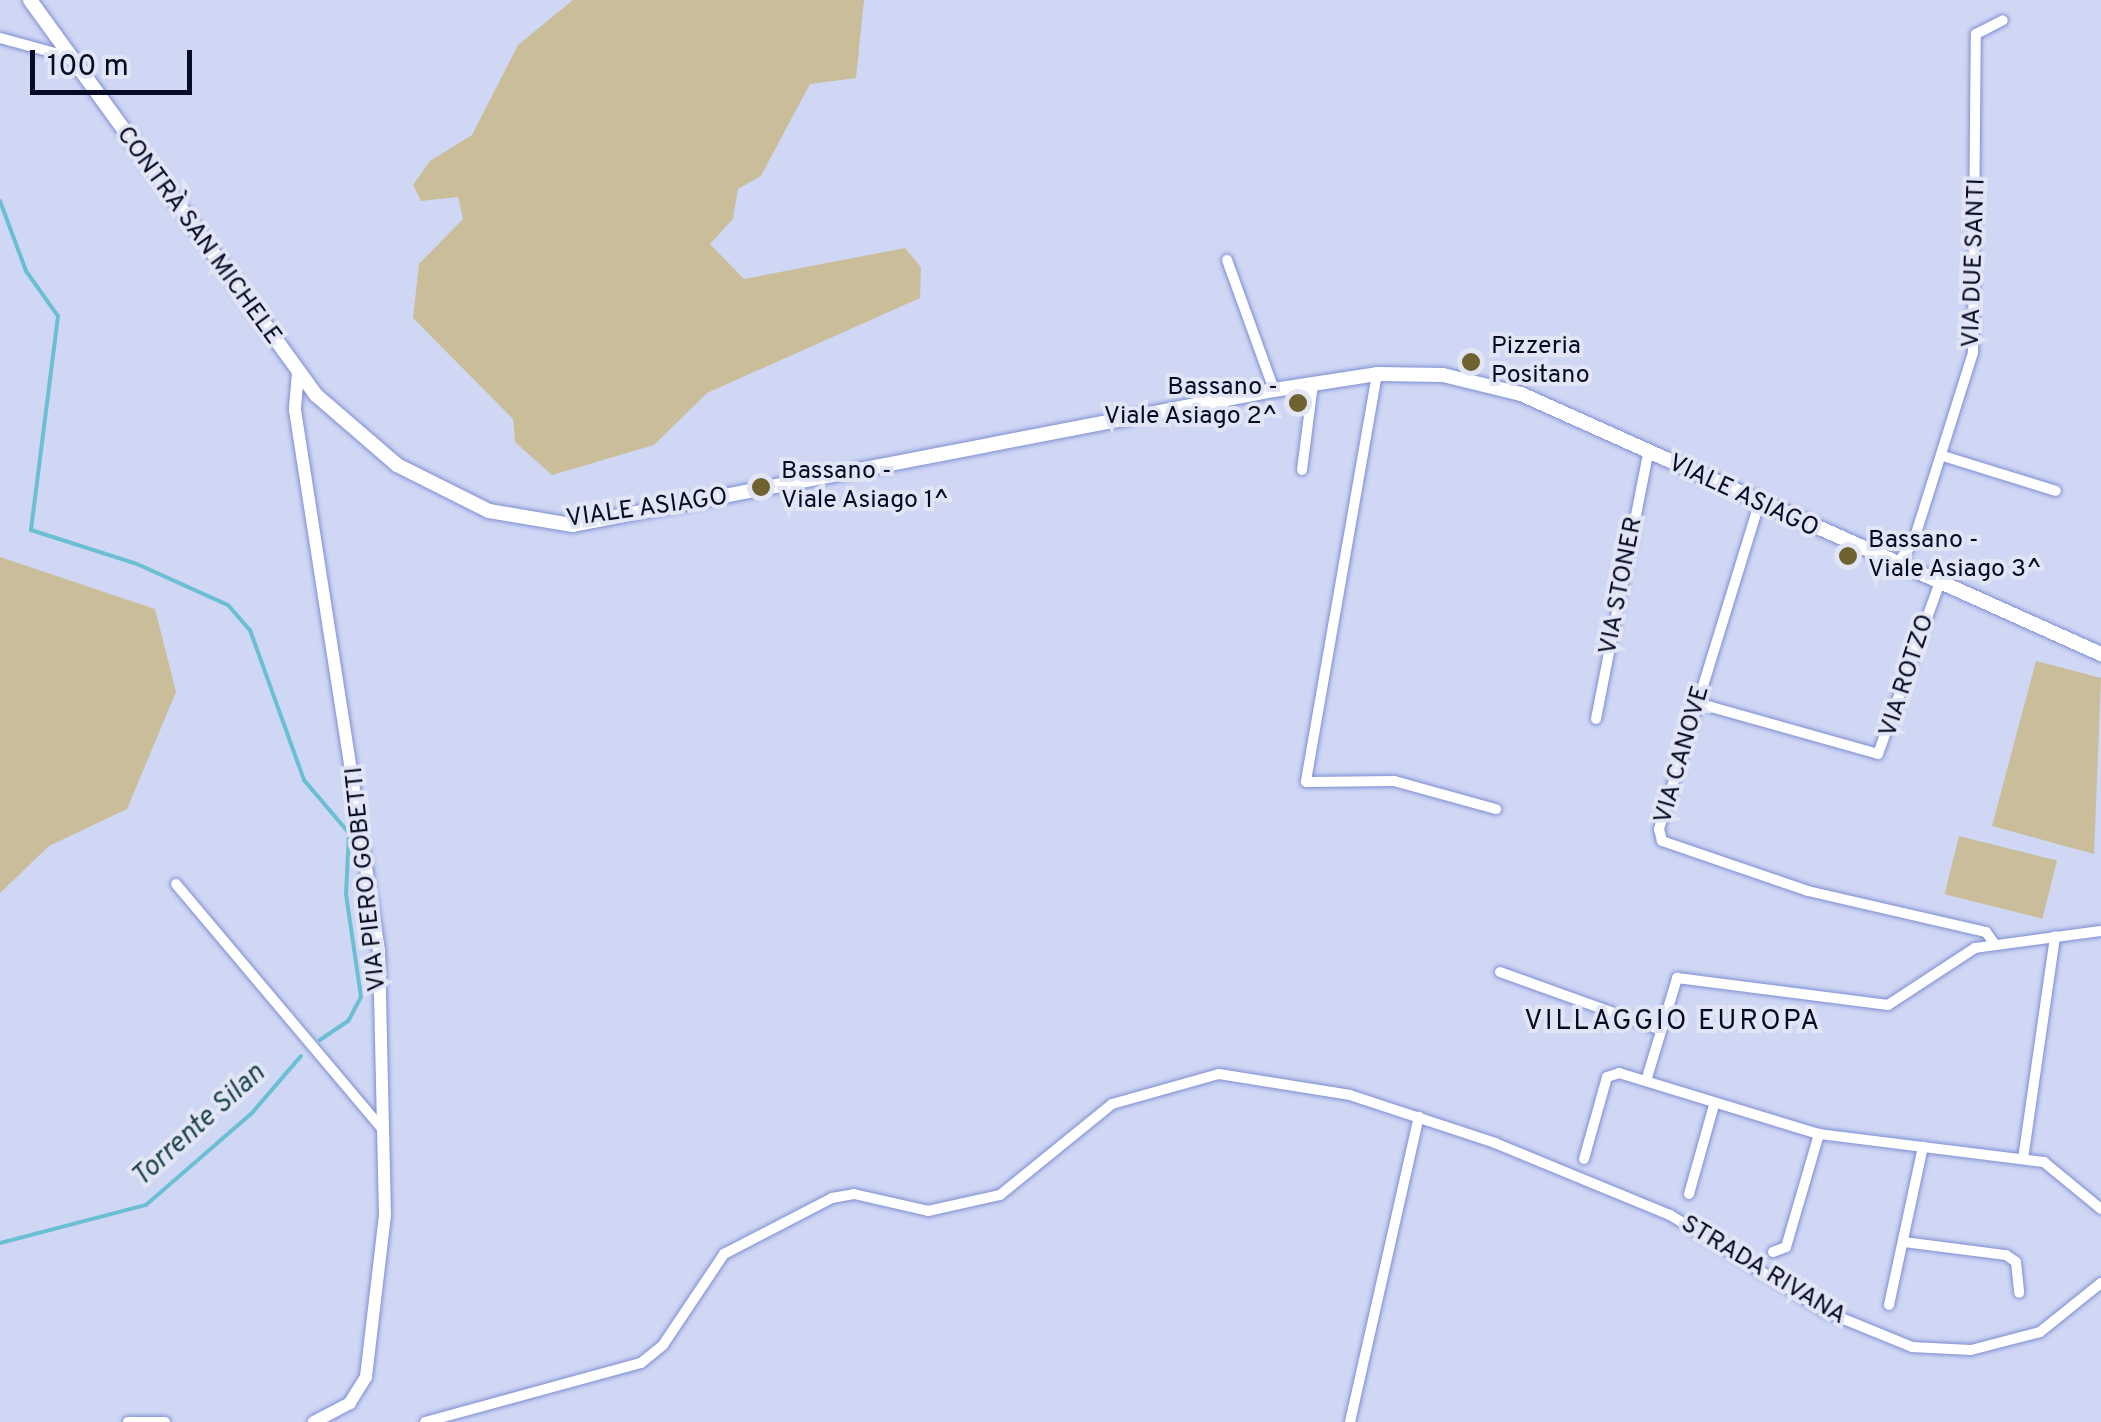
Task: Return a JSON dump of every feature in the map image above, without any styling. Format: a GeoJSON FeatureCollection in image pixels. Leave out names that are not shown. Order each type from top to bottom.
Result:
{"type":"FeatureCollection","features":[{"type":"Feature","properties":{"kind":"main road","name":"CONTRÀ SAN MICHELE"},"geometry":{"type":"LineString","coordinates":[[30,0],[298,374]]}},
{"type":"Feature","properties":{"kind":"main road","name":"VIALE ASIAGO"},"geometry":{"type":"LineString","coordinates":[[298,374],[396,465],[489,511],[573,525],[1274,390],[1377,374],[1483,382],[1648,453],[1938,587],[2101,654]]}},
{"type":"Feature","properties":{"kind":"street","name":"VIA DUE SANTI"},"geometry":{"type":"LineString","coordinates":[[1894,567],[1913,543],[1973,353],[1976,34],[2002,20]]}},
{"type":"Feature","properties":{"kind":"street"},"geometry":{"type":"LineString","coordinates":[[0,38],[70,56]]}},
{"type":"Feature","properties":{"kind":"street"},"geometry":{"type":"LineString","coordinates":[[1227,260],[1274,390]]}},
{"type":"Feature","properties":{"kind":"street","name":"VIA PIERO GOBETTI"},"geometry":{"type":"LineString","coordinates":[[298,374],[295,410],[375,913],[385,1215],[366,1377],[350,1403],[314,1422]]}},
{"type":"Feature","properties":{"kind":"street"},"geometry":{"type":"LineString","coordinates":[[1377,374],[1306,782],[1394,781],[1496,810]]}},
{"type":"Feature","properties":{"kind":"street"},"geometry":{"type":"LineString","coordinates":[[1302,470],[1313,384]]}},
{"type":"Feature","properties":{"kind":"street","name":"VIA STONER"},"geometry":{"type":"LineString","coordinates":[[1596,719],[1648,453]]}},
{"type":"Feature","properties":{"kind":"street"},"geometry":{"type":"LineString","coordinates":[[1943,456],[2056,490]]}},
{"type":"Feature","properties":{"kind":"street","name":"VIA CANOVE"},"geometry":{"type":"LineString","coordinates":[[1759,504],[1659,829],[1665,845],[1832,898],[1986,932],[1994,943]]}},
{"type":"Feature","properties":{"kind":"street","name":"VIA ROTZO"},"geometry":{"type":"LineString","coordinates":[[1697,704],[1878,754],[1938,587]]}},
{"type":"Feature","properties":{"kind":"street"},"geometry":{"type":"LineString","coordinates":[[176,884],[382,1129]]}},
{"type":"Feature","properties":{"kind":"street"},"geometry":{"type":"LineString","coordinates":[[1646,1080],[1658,1028],[1677,978],[1882,1006],[1907,997],[1960,955],[1994,943],[2101,931]]}},
{"type":"Feature","properties":{"kind":"street"},"geometry":{"type":"LineString","coordinates":[[2023,1159],[2055,936]]}},
{"type":"Feature","properties":{"kind":"street"},"geometry":{"type":"LineString","coordinates":[[1500,972],[1658,1028]]}},
{"type":"Feature","properties":{"kind":"street","name":"STRADA RIVANA"},"geometry":{"type":"LineString","coordinates":[[425,1422],[641,1363],[662,1345],[709,1268],[742,1244],[854,1194],[928,1212],[1000,1196],[1094,1115],[1167,1082],[1243,1076],[1420,1116],[1634,1198],[1726,1243],[1824,1311],[1912,1347],[1971,1350],[2040,1332],[2101,1283]]}},
{"type":"Feature","properties":{"kind":"street"},"geometry":{"type":"LineString","coordinates":[[1584,1159],[1608,1077],[1646,1080],[1714,1105],[1820,1134],[2048,1164],[2101,1210]]}},
{"type":"Feature","properties":{"kind":"street"},"geometry":{"type":"LineString","coordinates":[[1689,1194],[1714,1105]]}},
{"type":"Feature","properties":{"kind":"street"},"geometry":{"type":"LineString","coordinates":[[1350,1422],[1420,1116]]}},
{"type":"Feature","properties":{"kind":"street"},"geometry":{"type":"LineString","coordinates":[[1773,1252],[1786,1247],[1820,1134]]}},
{"type":"Feature","properties":{"kind":"street"},"geometry":{"type":"LineString","coordinates":[[1889,1305],[1922,1146]]}},
{"type":"Feature","properties":{"kind":"street"},"geometry":{"type":"LineString","coordinates":[[1904,1242],[2006,1255],[2016,1262],[2019,1293]]}},
{"type":"Feature","properties":{"kind":"street"},"geometry":{"type":"LineString","coordinates":[[128,1422],[165,1422]]}},
{"type":"Feature","properties":{"kind":"shaded area"},"geometry":{"type":"Polygon","coordinates":[[[573,0],[864,0],[856,78],[810,84],[761,176],[738,189],[733,219],[710,244],[744,279],[905,248],[921,267],[920,298],[707,393],[654,445],[552,475],[515,442],[513,419],[413,318],[419,264],[463,219],[458,197],[421,201],[413,185],[430,161],[472,135],[518,45],[573,0]]]}},
{"type":"Feature","properties":{"kind":"shaded area"},"geometry":{"type":"Polygon","coordinates":[[[0,557],[155,609],[176,692],[127,809],[49,846],[0,893],[0,557]]]}},
{"type":"Feature","properties":{"kind":"shaded area"},"geometry":{"type":"Polygon","coordinates":[[[2036,661],[2101,678],[2094,854],[1992,826],[2036,661]]]}},
{"type":"Feature","properties":{"kind":"shaded area"},"geometry":{"type":"Polygon","coordinates":[[[1959,836],[2057,860],[2042,919],[1944,894],[1959,836]]]}},
{"type":"Feature","properties":{"kind":"waterway","name":"Torrente Silan"},"geometry":{"type":"LineString","coordinates":[[0,201],[26,271],[58,316],[31,530],[137,564],[228,605],[250,630],[304,780],[349,833],[346,894],[361,997],[348,1021],[320,1040]]}},
{"type":"Feature","properties":{"kind":"waterway","name":"Torrente Silan"},"geometry":{"type":"LineString","coordinates":[[0,1243],[146,1205],[252,1113],[301,1056]]}},
{"type":"Feature","properties":{"kind":"place","name":"Pizzeria Positano"},"geometry":{"type":"Point","coordinates":[1471,362]}},
{"type":"Feature","properties":{"kind":"place","name":"Bassano - Viale Asiago 2^"},"geometry":{"type":"Point","coordinates":[1298,403]}},
{"type":"Feature","properties":{"kind":"place","name":"Bassano - Viale Asiago 1^"},"geometry":{"type":"Point","coordinates":[761,487]}},
{"type":"Feature","properties":{"kind":"place","name":"Bassano - Viale Asiago 3^"},"geometry":{"type":"Point","coordinates":[1848,556]}},
{"type":"Feature","properties":{"kind":"district","name":"VILLAGGIO EUROPA"},"geometry":{"type":"Point","coordinates":[1673,1022]}}]}
